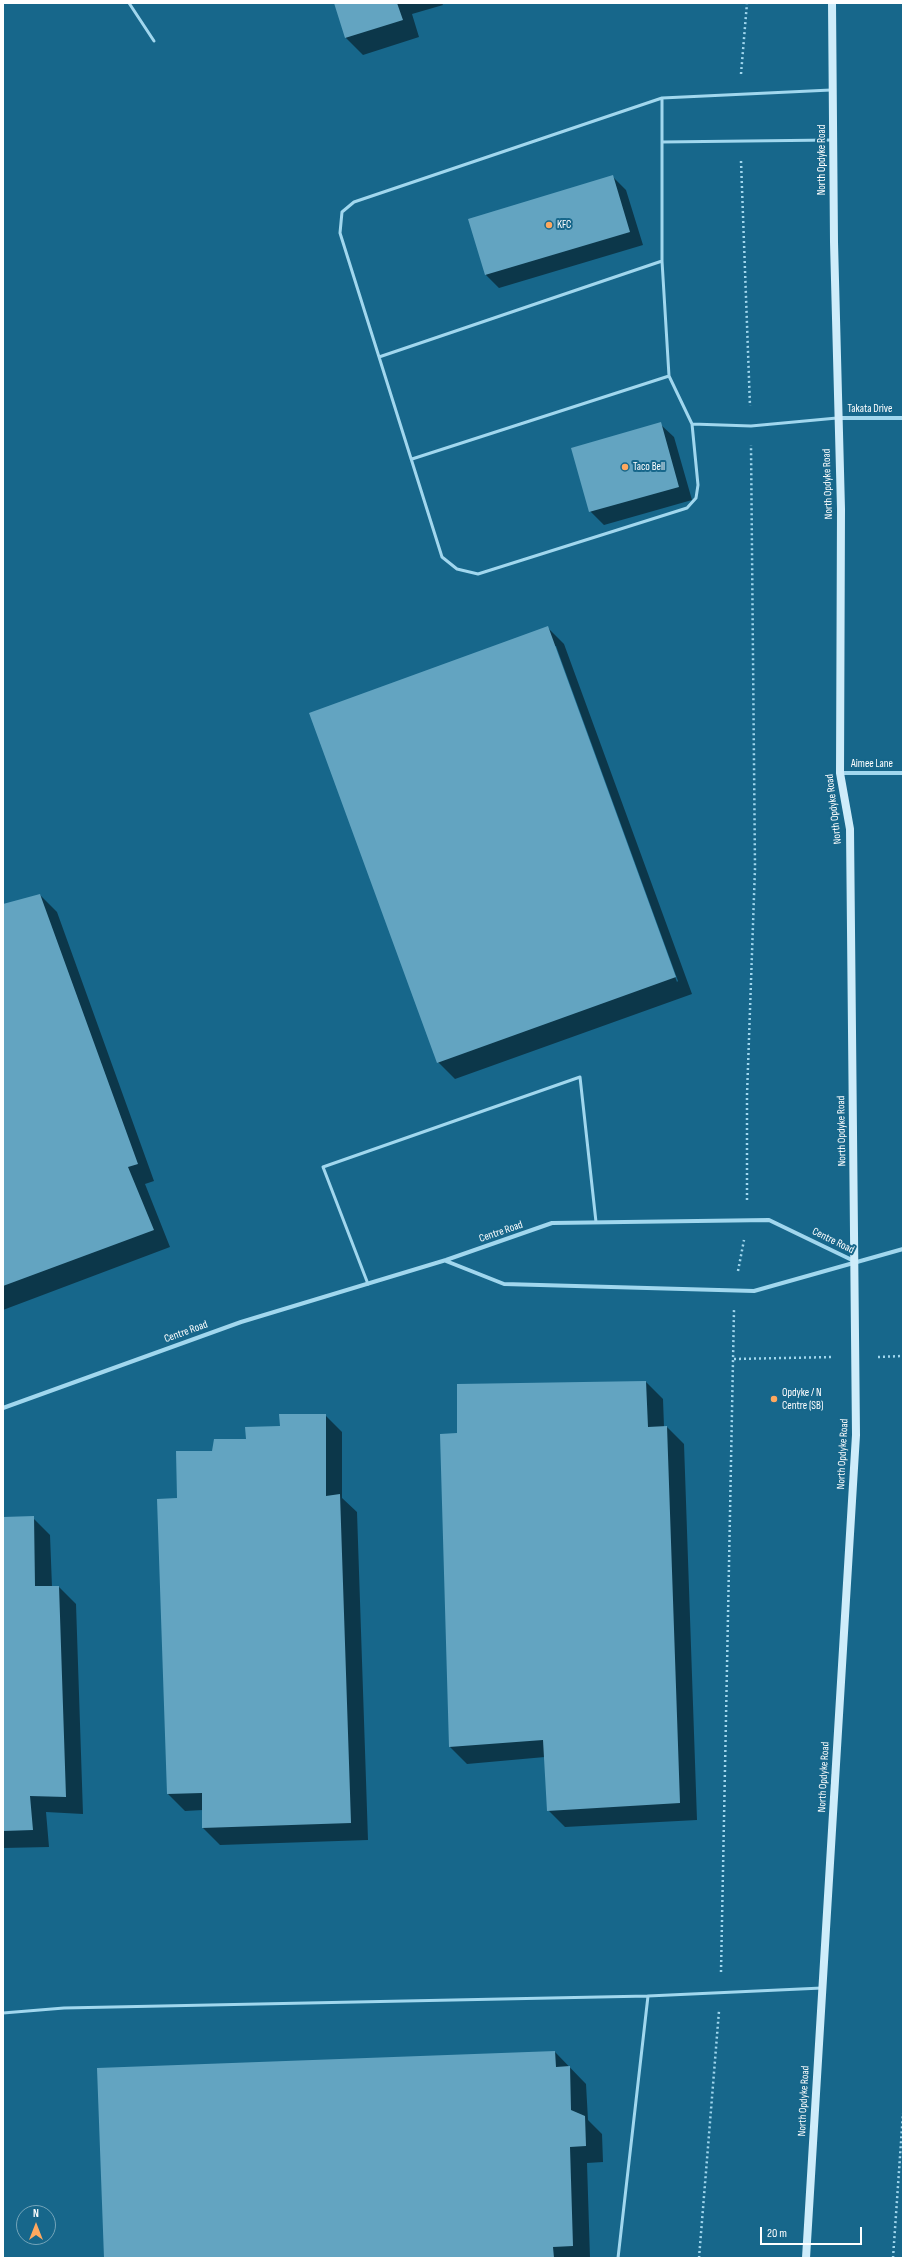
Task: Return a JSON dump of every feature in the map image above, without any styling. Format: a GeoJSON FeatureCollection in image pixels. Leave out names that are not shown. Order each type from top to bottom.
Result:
{"type":"FeatureCollection","features":[{"type":"Feature","properties":{"kind":"main road","name":"North Opdyke Road"},"geometry":{"type":"LineString","coordinates":[[806,2258],[856,1435],[850,829],[840,773],[841,509],[837,418],[832,3]]}},
{"type":"Feature","properties":{"kind":"street","name":"Takata Drive"},"geometry":{"type":"LineString","coordinates":[[837,418],[903,418]]}},
{"type":"Feature","properties":{"kind":"street","name":"Aimee Lane"},"geometry":{"type":"LineString","coordinates":[[840,773],[903,773]]}},
{"type":"Feature","properties":{"kind":"street","name":"Centre Road"},"geometry":{"type":"LineString","coordinates":[[3,1408],[241,1322],[446,1260],[552,1223],[769,1220],[855,1261]]}},
{"type":"Feature","properties":{"kind":"street"},"geometry":{"type":"LineString","coordinates":[[855,1261],[903,1249]]}},
{"type":"Feature","properties":{"kind":"street","name":"Centre Road"},"geometry":{"type":"LineString","coordinates":[[446,1260],[504,1284],[754,1291],[855,1261]]}},
{"type":"Feature","properties":{"kind":"lane"},"geometry":{"type":"LineString","coordinates":[[129,3],[154,41]]}},
{"type":"Feature","properties":{"kind":"lane"},"geometry":{"type":"LineString","coordinates":[[662,98],[662,261],[670,376],[692,424],[698,485],[696,498],[688,508],[478,574],[457,569],[442,557],[340,233],[342,212],[354,202],[662,98],[739,96],[833,90]]}},
{"type":"Feature","properties":{"kind":"lane"},"geometry":{"type":"LineString","coordinates":[[662,142],[833,140]]}},
{"type":"Feature","properties":{"kind":"lane"},"geometry":{"type":"LineString","coordinates":[[379,357],[662,261]]}},
{"type":"Feature","properties":{"kind":"lane"},"geometry":{"type":"LineString","coordinates":[[412,459],[670,376]]}},
{"type":"Feature","properties":{"kind":"lane"},"geometry":{"type":"LineString","coordinates":[[692,424],[751,426],[837,418]]}},
{"type":"Feature","properties":{"kind":"lane"},"geometry":{"type":"LineString","coordinates":[[368,1284],[323,1167],[580,1077],[596,1222]]}},
{"type":"Feature","properties":{"kind":"lane"},"geometry":{"type":"LineString","coordinates":[[3,2013],[64,2008],[648,1996],[822,1988]]}},
{"type":"Feature","properties":{"kind":"lane"},"geometry":{"type":"LineString","coordinates":[[618,2258],[648,1996]]}},
{"type":"Feature","properties":{"kind":"path"},"geometry":{"type":"LineString","coordinates":[[739,96],[746,3]]}},
{"type":"Feature","properties":{"kind":"path"},"geometry":{"type":"LineString","coordinates":[[699,2258],[721,1993],[735,1290],[747,1220],[747,1095],[755,868],[751,426],[741,140]]}},
{"type":"Feature","properties":{"kind":"path"},"geometry":{"type":"LineString","coordinates":[[734,1359],[903,1356]]}},
{"type":"Feature","properties":{"kind":"path"},"geometry":{"type":"LineString","coordinates":[[893,2258],[903,2113]]}},
{"type":"Feature","properties":{"kind":"building"},"geometry":{"type":"Polygon","coordinates":[[[334,3],[397,3],[403,20],[345,38],[334,3]]]}},
{"type":"Feature","properties":{"kind":"building","name":"KFC"},"geometry":{"type":"Polygon","coordinates":[[[613,175],[630,232],[485,275],[468,219],[613,175]]]}},
{"type":"Feature","properties":{"kind":"building","name":"Taco Bell"},"geometry":{"type":"Polygon","coordinates":[[[661,422],[679,487],[589,512],[571,448],[661,422]]]}},
{"type":"Feature","properties":{"kind":"building"},"geometry":{"type":"Polygon","coordinates":[[[548,626],[676,977],[437,1063],[309,713],[548,626]]]}},
{"type":"Feature","properties":{"kind":"building"},"geometry":{"type":"Polygon","coordinates":[[[40,894],[138,1164],[128,1167],[154,1230],[3,1286],[3,904],[40,894]]]}},
{"type":"Feature","properties":{"kind":"building"},"geometry":{"type":"Polygon","coordinates":[[[646,1381],[648,1427],[667,1426],[680,1803],[547,1811],[543,1740],[449,1747],[440,1434],[457,1433],[457,1384],[646,1381]]]}},
{"type":"Feature","properties":{"kind":"building"},"geometry":{"type":"Polygon","coordinates":[[[279,1414],[326,1414],[326,1496],[340,1494],[351,1823],[202,1828],[202,1793],[167,1794],[157,1499],[177,1498],[176,1451],[212,1451],[214,1439],[246,1439],[245,1427],[280,1426],[279,1414]]]}},
{"type":"Feature","properties":{"kind":"building"},"geometry":{"type":"Polygon","coordinates":[[[34,1516],[35,1586],[59,1586],[66,1797],[30,1796],[33,1830],[3,1831],[3,1517],[34,1516]]]}},
{"type":"Feature","properties":{"kind":"building"},"geometry":{"type":"Polygon","coordinates":[[[555,2051],[556,2067],[570,2066],[571,2110],[585,2116],[586,2146],[570,2147],[573,2246],[553,2247],[554,2258],[104,2258],[97,2068],[555,2051]]]}},
{"type":"Feature","properties":{"kind":"place","name":"KFC"},"geometry":{"type":"Point","coordinates":[549,225]}},
{"type":"Feature","properties":{"kind":"place","name":"Taco Bell"},"geometry":{"type":"Point","coordinates":[625,467]}},
{"type":"Feature","properties":{"kind":"place","name":"Opdyke / N Centre (SB)"},"geometry":{"type":"Point","coordinates":[774,1399]}}]}
